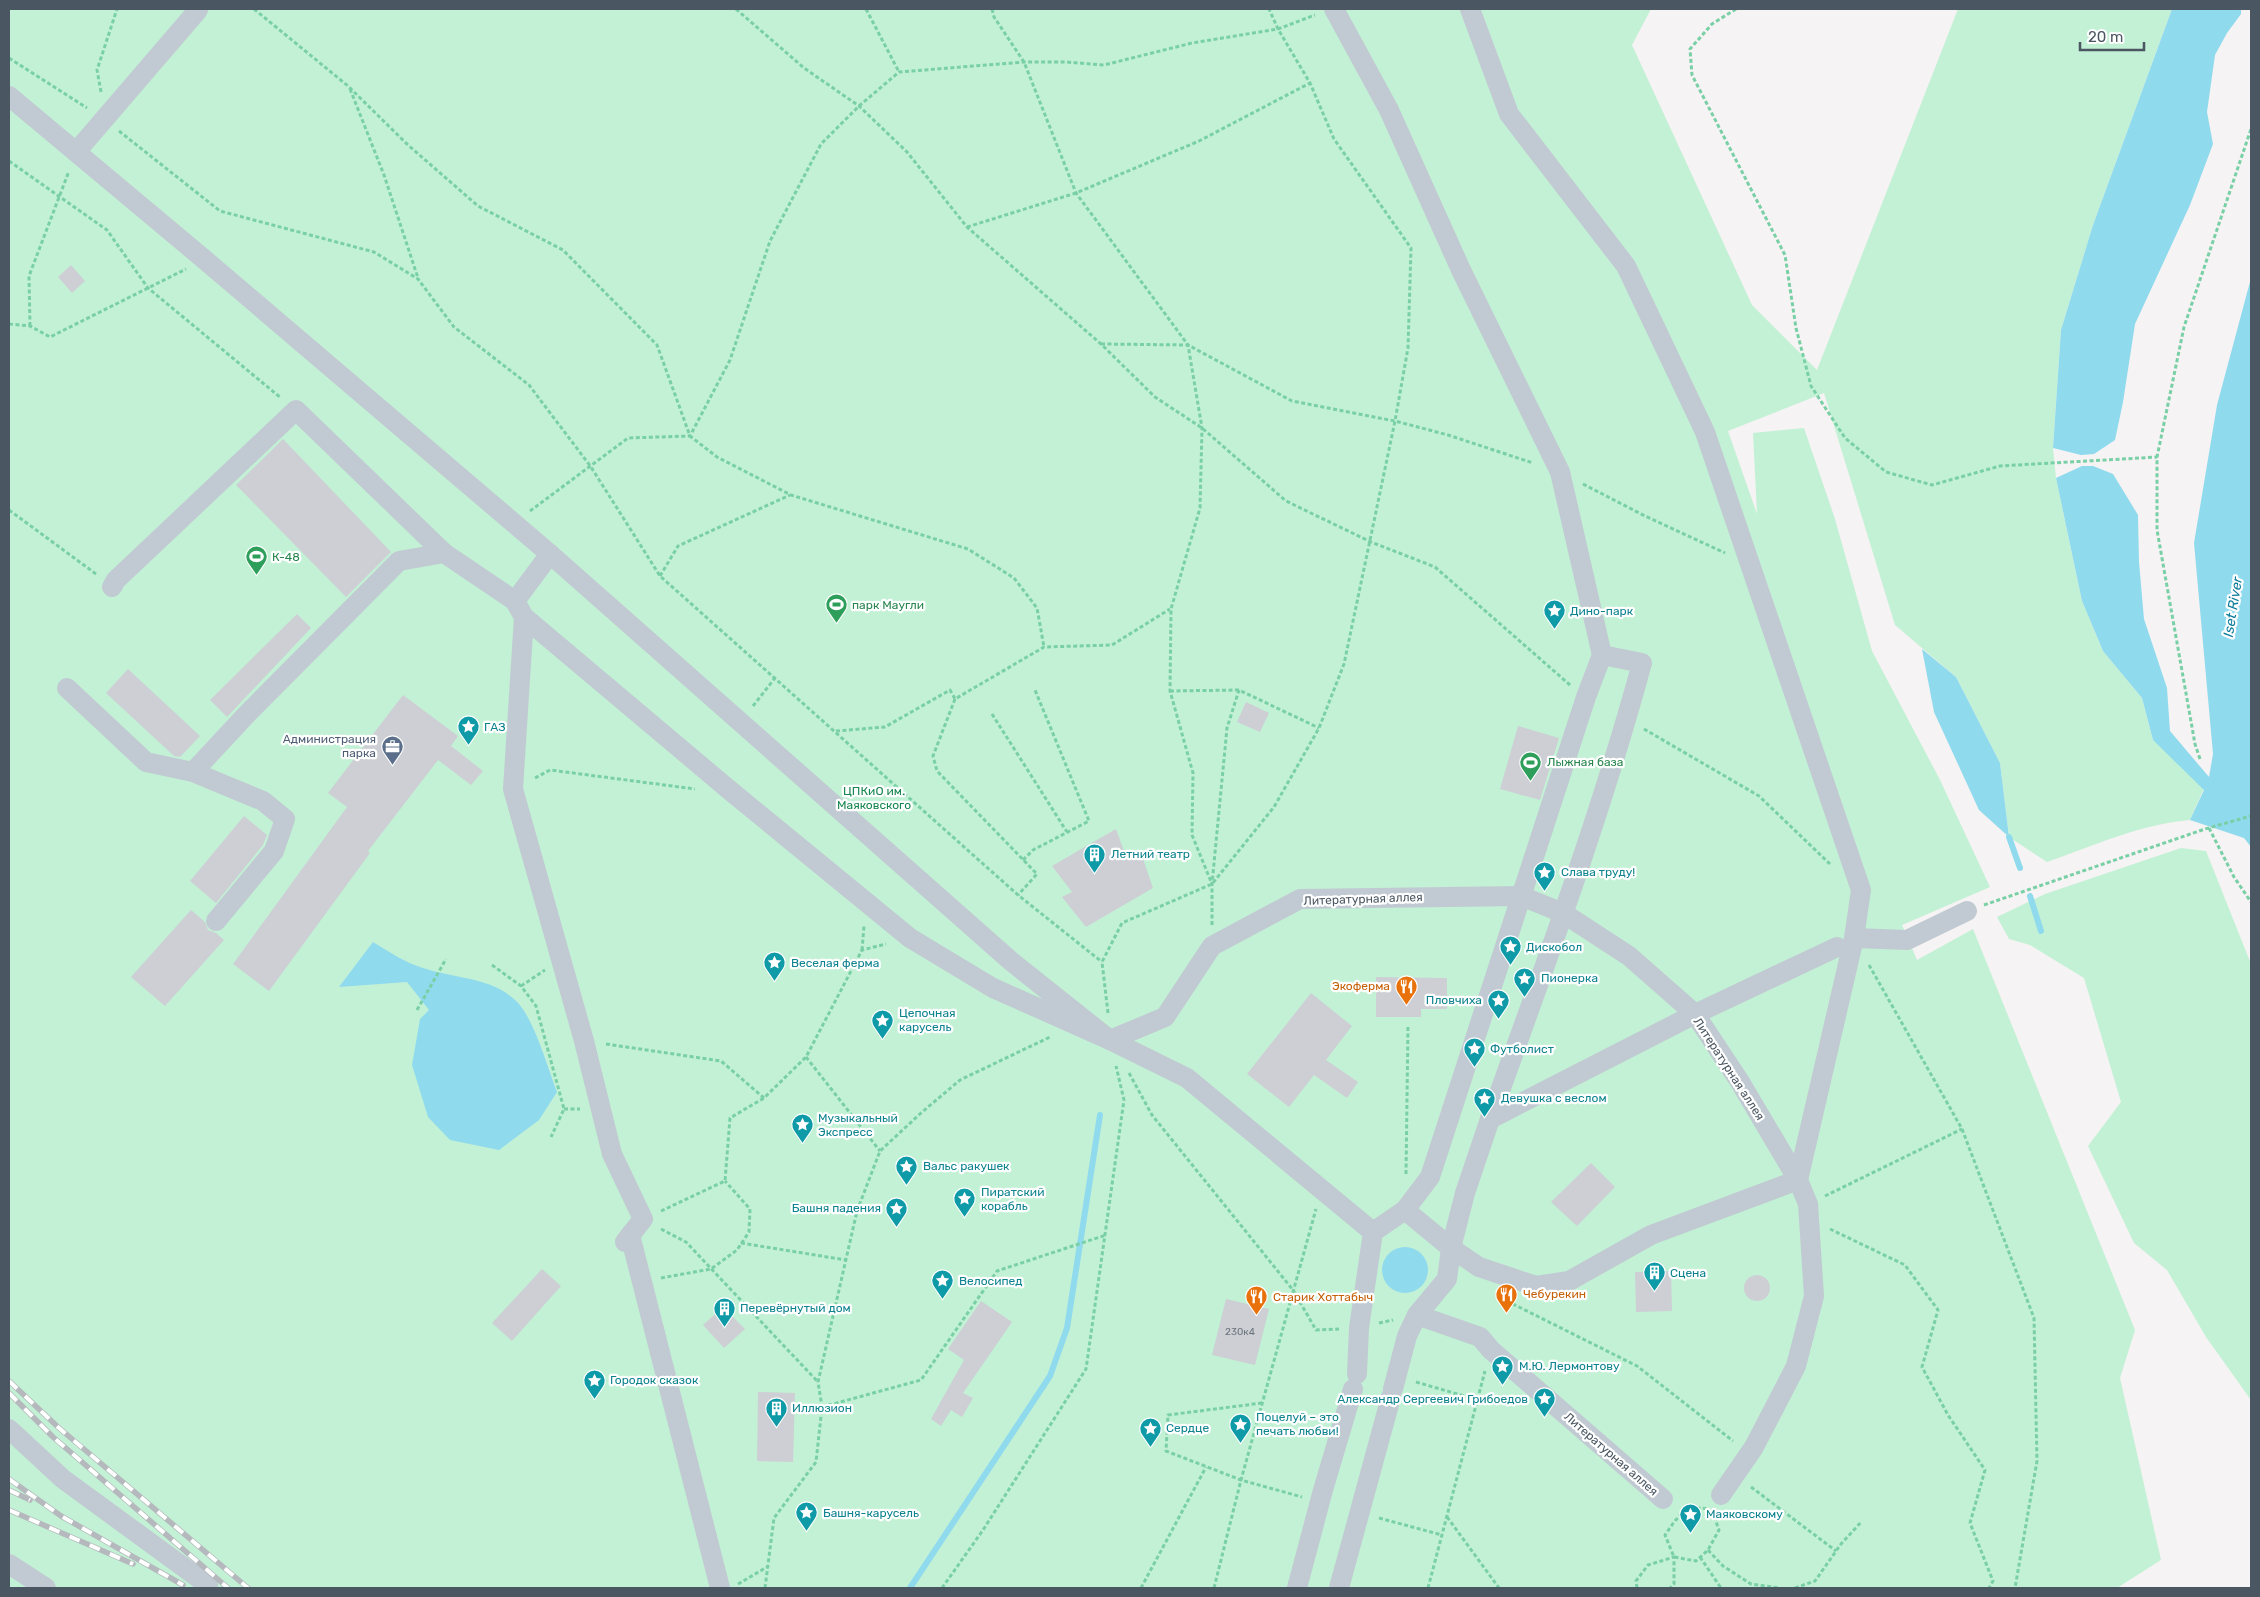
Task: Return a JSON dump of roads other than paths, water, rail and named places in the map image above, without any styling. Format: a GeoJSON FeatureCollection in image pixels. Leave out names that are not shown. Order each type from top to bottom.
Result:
{"type":"FeatureCollection","features":[{"type":"Feature","properties":{"kind":"street"},"geometry":{"type":"LineString","coordinates":[[1405,1210],[1451,1248],[1479,1267],[1536,1286],[1569,1280],[1651,1235],[1798,1180],[1845,943],[1861,890],[1705,432],[1626,266],[1509,114],[1470,9]]}},
{"type":"Feature","properties":{"kind":"street"},"geometry":{"type":"LineString","coordinates":[[76,152],[106,120],[198,10]]}},
{"type":"Feature","properties":{"kind":"street"},"geometry":{"type":"LineString","coordinates":[[1297,1588],[1355,1381],[1373,1232],[1405,1210],[1430,1177],[1586,697],[1602,654],[1560,472],[1461,270],[1389,110],[1328,10]]}},
{"type":"Feature","properties":{"kind":"street"},"geometry":{"type":"LineString","coordinates":[[9,96],[550,554],[1012,962],[1110,1040]]}},
{"type":"Feature","properties":{"kind":"street"},"geometry":{"type":"LineString","coordinates":[[112,586],[116,580],[296,410],[444,553],[519,609],[733,793],[910,938],[994,988],[1110,1040],[1187,1078],[1373,1232]]}},
{"type":"Feature","properties":{"kind":"street"},"geometry":{"type":"LineString","coordinates":[[193,772],[247,714],[399,561],[444,553]]}},
{"type":"Feature","properties":{"kind":"street"},"geometry":{"type":"LineString","coordinates":[[550,554],[519,609],[513,790],[584,1041],[612,1154],[643,1219],[627,1239],[728,1587]]}},
{"type":"Feature","properties":{"kind":"street"},"geometry":{"type":"LineString","coordinates":[[1339,1588],[1407,1336],[1417,1315],[1446,1279],[1451,1248],[1465,1193],[1563,914],[1627,719],[1642,663],[1602,654]]}},
{"type":"Feature","properties":{"kind":"street"},"geometry":{"type":"LineString","coordinates":[[67,688],[146,762],[193,772],[262,801],[286,818],[274,851],[216,921]]}},
{"type":"Feature","properties":{"kind":"street","name":"Литературная аллея"},"geometry":{"type":"LineString","coordinates":[[1110,1040],[1165,1017],[1212,946],[1300,899],[1521,896],[1563,914],[1629,956],[1695,1014],[1740,1082],[1798,1180],[1809,1211],[1814,1296],[1796,1366],[1749,1454],[1721,1496]]}},
{"type":"Feature","properties":{"kind":"street"},"geometry":{"type":"LineString","coordinates":[[1490,1119],[1695,1014],[1845,943],[1907,940],[1967,911]]}},
{"type":"Feature","properties":{"kind":"street","name":"Литературная аллея"},"geometry":{"type":"LineString","coordinates":[[1417,1315],[1480,1337],[1491,1350],[1663,1499]]}},
{"type":"Feature","properties":{"kind":"street"},"geometry":{"type":"LineString","coordinates":[[9,1429],[63,1479],[208,1585]]}},
{"type":"Feature","properties":{"kind":"street"},"geometry":{"type":"LineString","coordinates":[[9,1564],[46,1588]]}},
{"type":"Feature","properties":{"kind":"water"},"geometry":{"type":"Polygon","coordinates":[[[2172,9],[2241,9],[2241,14],[2227,33],[2215,55],[2207,112],[2213,144],[2190,205],[2135,324],[2115,440],[2094,454],[2081,455],[2053,448],[2061,330],[2093,225],[2172,9]]]}},
{"type":"Feature","properties":{"kind":"water","name":"Iset River"},"geometry":{"type":"Polygon","coordinates":[[[2251,278],[2251,847],[2244,838],[2190,820],[2204,790],[2153,740],[2142,698],[2103,651],[2082,601],[2056,478],[2082,466],[2093,466],[2113,474],[2138,515],[2139,562],[2144,619],[2167,688],[2170,731],[2209,777],[2213,754],[2194,543],[2217,405],[2251,278]]]}},
{"type":"Feature","properties":{"kind":"water"},"geometry":{"type":"Polygon","coordinates":[[[1922,649],[1956,677],[2000,763],[2009,837],[1979,810],[1934,712],[1922,649]]]}},
{"type":"Feature","properties":{"kind":"water"},"geometry":{"type":"Polygon","coordinates":[[[373,942],[414,965],[498,988],[519,1004],[536,1034],[557,1092],[539,1120],[499,1150],[450,1140],[428,1117],[412,1065],[420,1019],[429,1010],[407,982],[339,987],[373,942]]]}},
{"type":"Feature","properties":{"kind":"water"},"geometry":{"type":"Polygon","coordinates":[[[1410,1247],[1422,1253],[1427,1261],[1427,1279],[1422,1287],[1414,1292],[1400,1293],[1388,1287],[1383,1279],[1382,1265],[1388,1253],[1396,1248],[1410,1247]]]}},
{"type":"Feature","properties":{"kind":"waterway"},"geometry":{"type":"LineString","coordinates":[[2009,837],[2020,868]]}},
{"type":"Feature","properties":{"kind":"waterway"},"geometry":{"type":"LineString","coordinates":[[2030,896],[2041,931]]}},
{"type":"Feature","properties":{"kind":"waterway"},"geometry":{"type":"LineString","coordinates":[[910,1588],[1050,1376],[1067,1328],[1100,1115]]}},
{"type":"Feature","properties":{"kind":"railway"},"geometry":{"type":"LineString","coordinates":[[9,1381],[59,1428],[248,1588]]}},
{"type":"Feature","properties":{"kind":"railway"},"geometry":{"type":"LineString","coordinates":[[9,1393],[53,1437],[228,1588]]}},
{"type":"Feature","properties":{"kind":"railway"},"geometry":{"type":"LineString","coordinates":[[9,1479],[61,1516],[183,1585]]}},
{"type":"Feature","properties":{"kind":"railway"},"geometry":{"type":"LineString","coordinates":[[9,1490],[30,1500]]}},
{"type":"Feature","properties":{"kind":"railway"},"geometry":{"type":"LineString","coordinates":[[9,1510],[133,1564]]}},
{"type":"Feature","properties":{"kind":"place","name":"К-48"},"geometry":{"type":"Point","coordinates":[256,576]}},
{"type":"Feature","properties":{"kind":"place","name":"парк Маугли"},"geometry":{"type":"Point","coordinates":[836,624]}},
{"type":"Feature","properties":{"kind":"place","name":"Дино-парк"},"geometry":{"type":"Point","coordinates":[1554,630]}},
{"type":"Feature","properties":{"kind":"place","name":"ГАЗ"},"geometry":{"type":"Point","coordinates":[468,746]}},
{"type":"Feature","properties":{"kind":"place","name":"Администрация парка"},"geometry":{"type":"Point","coordinates":[392,765]}},
{"type":"Feature","properties":{"kind":"place","name":"Лыжная база"},"geometry":{"type":"Point","coordinates":[1531,781]}},
{"type":"Feature","properties":{"kind":"place","name":"Летний театр"},"geometry":{"type":"Point","coordinates":[1095,873]}},
{"type":"Feature","properties":{"kind":"place","name":"Слава труду!"},"geometry":{"type":"Point","coordinates":[1545,891]}},
{"type":"Feature","properties":{"kind":"place","name":"Дискобол"},"geometry":{"type":"Point","coordinates":[1510,966]}},
{"type":"Feature","properties":{"kind":"place","name":"Веселая ферма"},"geometry":{"type":"Point","coordinates":[775,982]}},
{"type":"Feature","properties":{"kind":"place","name":"Пионерка"},"geometry":{"type":"Point","coordinates":[1525,997]}},
{"type":"Feature","properties":{"kind":"place","name":"Экоферма"},"geometry":{"type":"Point","coordinates":[1406,1005]}},
{"type":"Feature","properties":{"kind":"place","name":"Пловчиха"},"geometry":{"type":"Point","coordinates":[1498,1019]}},
{"type":"Feature","properties":{"kind":"place","name":"Цепочная карусель"},"geometry":{"type":"Point","coordinates":[883,1039]}},
{"type":"Feature","properties":{"kind":"place","name":"Футболист"},"geometry":{"type":"Point","coordinates":[1474,1068]}},
{"type":"Feature","properties":{"kind":"place","name":"Девушка с веслом"},"geometry":{"type":"Point","coordinates":[1485,1117]}},
{"type":"Feature","properties":{"kind":"place","name":"Музыкальный Экспресс"},"geometry":{"type":"Point","coordinates":[802,1144]}},
{"type":"Feature","properties":{"kind":"place","name":"Вальс ракушек"},"geometry":{"type":"Point","coordinates":[907,1185]}},
{"type":"Feature","properties":{"kind":"place","name":"Пиратский корабль"},"geometry":{"type":"Point","coordinates":[965,1218]}},
{"type":"Feature","properties":{"kind":"place","name":"Башня падения"},"geometry":{"type":"Point","coordinates":[897,1227]}},
{"type":"Feature","properties":{"kind":"place","name":"Сцена"},"geometry":{"type":"Point","coordinates":[1654,1292]}},
{"type":"Feature","properties":{"kind":"place","name":"Велосипед"},"geometry":{"type":"Point","coordinates":[943,1300]}},
{"type":"Feature","properties":{"kind":"place","name":"Чебурекин"},"geometry":{"type":"Point","coordinates":[1507,1313]}},
{"type":"Feature","properties":{"kind":"place","name":"Старик Хоттабыч"},"geometry":{"type":"Point","coordinates":[1257,1316]}},
{"type":"Feature","properties":{"kind":"place","name":"Перевёрнутый дом"},"geometry":{"type":"Point","coordinates":[724,1327]}},
{"type":"Feature","properties":{"kind":"place","name":"М.Ю. Лермонтову"},"geometry":{"type":"Point","coordinates":[1503,1385]}},
{"type":"Feature","properties":{"kind":"place","name":"Городок сказок"},"geometry":{"type":"Point","coordinates":[594,1399]}},
{"type":"Feature","properties":{"kind":"place","name":"Александр Сергеевич Грибоедов"},"geometry":{"type":"Point","coordinates":[1544,1418]}},
{"type":"Feature","properties":{"kind":"place","name":"Иллюзион"},"geometry":{"type":"Point","coordinates":[776,1427]}},
{"type":"Feature","properties":{"kind":"place","name":"Поцелуй – это печать любви!"},"geometry":{"type":"Point","coordinates":[1240,1443]}},
{"type":"Feature","properties":{"kind":"place","name":"Сердце"},"geometry":{"type":"Point","coordinates":[1150,1447]}},
{"type":"Feature","properties":{"kind":"place","name":"Башня-карусель"},"geometry":{"type":"Point","coordinates":[807,1532]}},
{"type":"Feature","properties":{"kind":"place","name":"Маяковскому"},"geometry":{"type":"Point","coordinates":[1690,1533]}},
{"type":"Feature","properties":{"kind":"park label","name":"ЦПКиО им. Маяковского"},"geometry":{"type":"Point","coordinates":[874,798]}}]}
